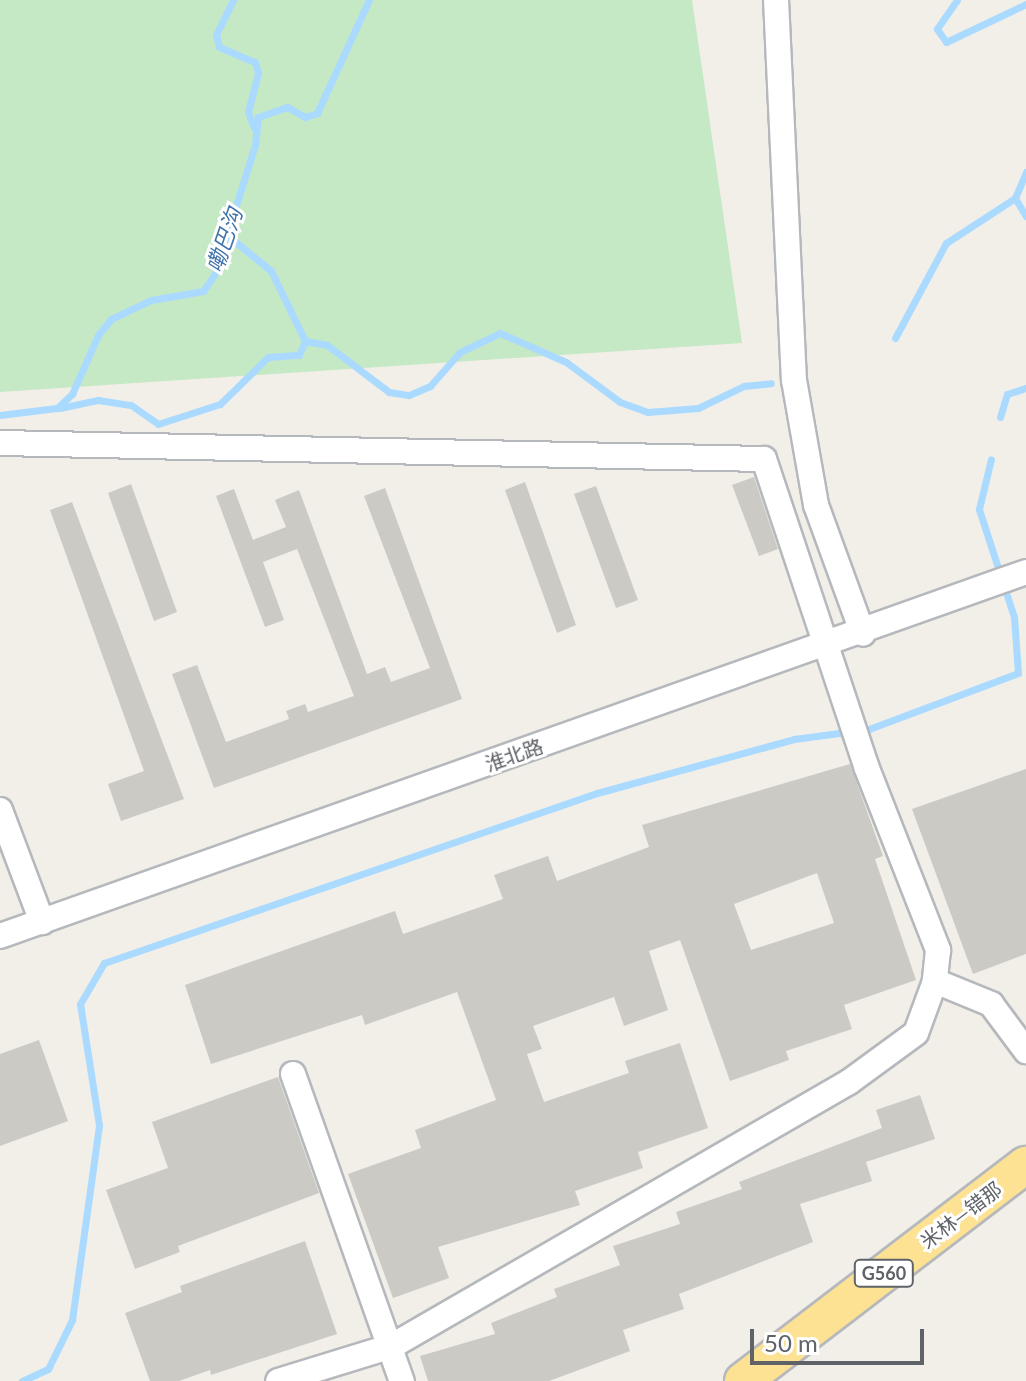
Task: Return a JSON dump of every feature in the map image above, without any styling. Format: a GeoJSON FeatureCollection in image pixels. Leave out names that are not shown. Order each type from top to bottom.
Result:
{"type":"FeatureCollection","features":[{"type":"Feature","properties":{"kind":"highway","name":"米林—错那"},"geometry":{"type":"LineString","coordinates":[[743,1381],[1026,1165]]}},
{"type":"Feature","properties":{"kind":"street"},"geometry":{"type":"LineString","coordinates":[[776,0],[794,380],[816,505],[863,634]]}},
{"type":"Feature","properties":{"kind":"street"},"geometry":{"type":"LineString","coordinates":[[0,443],[764,459],[829,644],[866,766],[938,950],[935,981],[916,1033],[849,1082],[392,1346],[278,1381]]}},
{"type":"Feature","properties":{"kind":"street","name":"淮北路"},"geometry":{"type":"LineString","coordinates":[[0,936],[863,634],[1024,573]]}},
{"type":"Feature","properties":{"kind":"street"},"geometry":{"type":"LineString","coordinates":[[0,810],[42,922]]}},
{"type":"Feature","properties":{"kind":"street"},"geometry":{"type":"LineString","coordinates":[[935,981],[991,1004],[1026,1051]]}},
{"type":"Feature","properties":{"kind":"street"},"geometry":{"type":"LineString","coordinates":[[293,1074],[402,1381]]}},
{"type":"Feature","properties":{"kind":"green space"},"geometry":{"type":"Polygon","coordinates":[[[0,0],[692,0],[742,343],[0,392],[0,0]]]}},
{"type":"Feature","properties":{"kind":"building"},"geometry":{"type":"Polygon","coordinates":[[[754,477],[778,549],[759,556],[732,485],[754,477]]]}},
{"type":"Feature","properties":{"kind":"building"},"geometry":{"type":"Polygon","coordinates":[[[525,482],[576,625],[557,633],[505,490],[525,482]]]}},
{"type":"Feature","properties":{"kind":"building"},"geometry":{"type":"Polygon","coordinates":[[[131,484],[177,612],[154,621],[108,493],[131,484]]]}},
{"type":"Feature","properties":{"kind":"building"},"geometry":{"type":"Polygon","coordinates":[[[596,486],[638,600],[616,608],[574,494],[596,486]]]}},
{"type":"Feature","properties":{"kind":"building"},"geometry":{"type":"Polygon","coordinates":[[[385,488],[462,699],[214,788],[172,674],[197,665],[226,742],[289,719],[286,711],[305,704],[308,712],[354,696],[297,549],[263,562],[284,620],[265,627],[216,496],[234,489],[253,540],[286,527],[275,500],[299,490],[367,674],[385,667],[391,682],[430,668],[364,496],[385,488]]]}},
{"type":"Feature","properties":{"kind":"building"},"geometry":{"type":"Polygon","coordinates":[[[72,502],[184,799],[121,821],[108,784],[144,771],[50,510],[72,502]]]}},
{"type":"Feature","properties":{"kind":"building"},"geometry":{"type":"Polygon","coordinates":[[[850,764],[883,856],[875,859],[916,980],[844,1005],[852,1029],[786,1051],[789,1060],[730,1081],[680,940],[649,951],[668,1010],[624,1026],[614,997],[533,1026],[542,1049],[527,1054],[544,1102],[629,1073],[625,1061],[680,1043],[708,1128],[638,1152],[643,1168],[575,1191],[580,1205],[438,1247],[449,1278],[393,1298],[348,1174],[421,1148],[415,1130],[496,1100],[457,992],[365,1025],[362,1015],[211,1064],[185,985],[395,911],[403,934],[503,899],[494,875],[548,856],[557,881],[649,847],[642,825],[850,764]],[[817,873],[734,904],[751,950],[834,923],[817,873]]]}},
{"type":"Feature","properties":{"kind":"building"},"geometry":{"type":"Polygon","coordinates":[[[1026,769],[1026,954],[973,974],[912,809],[1026,769]]]}},
{"type":"Feature","properties":{"kind":"building"},"geometry":{"type":"Polygon","coordinates":[[[39,1040],[68,1121],[0,1146],[0,1054],[39,1040]]]}},
{"type":"Feature","properties":{"kind":"building"},"geometry":{"type":"Polygon","coordinates":[[[278,1077],[319,1193],[178,1246],[180,1252],[135,1269],[106,1190],[168,1168],[152,1122],[278,1077]]]}},
{"type":"Feature","properties":{"kind":"building"},"geometry":{"type":"Polygon","coordinates":[[[920,1095],[935,1139],[866,1162],[872,1181],[800,1204],[813,1242],[679,1294],[684,1309],[623,1330],[630,1351],[549,1381],[428,1381],[420,1356],[495,1334],[491,1323],[557,1297],[554,1289],[620,1265],[613,1246],[680,1224],[676,1212],[742,1189],[739,1182],[882,1128],[876,1110],[920,1095]]]}},
{"type":"Feature","properties":{"kind":"building"},"geometry":{"type":"Polygon","coordinates":[[[305,1241],[337,1334],[211,1375],[210,1370],[179,1381],[150,1381],[125,1313],[182,1292],[180,1286],[305,1241]]]}},
{"type":"Feature","properties":{"kind":"waterway"},"geometry":{"type":"LineString","coordinates":[[233,0],[216,35],[219,47],[255,62],[258,73],[248,112],[254,128]]}},
{"type":"Feature","properties":{"kind":"waterway","name":"嘞巴沟"},"geometry":{"type":"LineString","coordinates":[[0,415],[57,408],[72,394],[98,335],[111,319],[151,300],[203,291],[214,275],[255,145],[258,117],[287,107],[305,117],[317,113],[369,0]]}},
{"type":"Feature","properties":{"kind":"waterway"},"geometry":{"type":"LineString","coordinates":[[957,0],[937,29],[946,42],[1026,4]]}},
{"type":"Feature","properties":{"kind":"waterway"},"geometry":{"type":"LineString","coordinates":[[1026,172],[1015,198],[1026,216]]}},
{"type":"Feature","properties":{"kind":"waterway"},"geometry":{"type":"LineString","coordinates":[[895,338],[946,243],[1015,198]]}},
{"type":"Feature","properties":{"kind":"waterway"},"geometry":{"type":"LineString","coordinates":[[60,408],[98,400],[131,405],[158,424],[220,404],[268,357],[299,355],[305,341],[271,271],[226,234]]}},
{"type":"Feature","properties":{"kind":"waterway"},"geometry":{"type":"LineString","coordinates":[[305,341],[327,345],[389,392],[409,395],[430,386],[460,352],[500,333],[566,362],[620,402],[648,412],[698,408],[744,386],[771,383]]}},
{"type":"Feature","properties":{"kind":"waterway"},"geometry":{"type":"LineString","coordinates":[[1000,417],[1007,394],[1026,388]]}},
{"type":"Feature","properties":{"kind":"waterway"},"geometry":{"type":"LineString","coordinates":[[22,1381],[48,1369],[72,1320],[99,1125],[80,1004],[104,963],[597,793],[794,739],[869,729],[1018,673],[1014,617],[979,509],[991,459]]}}]}
